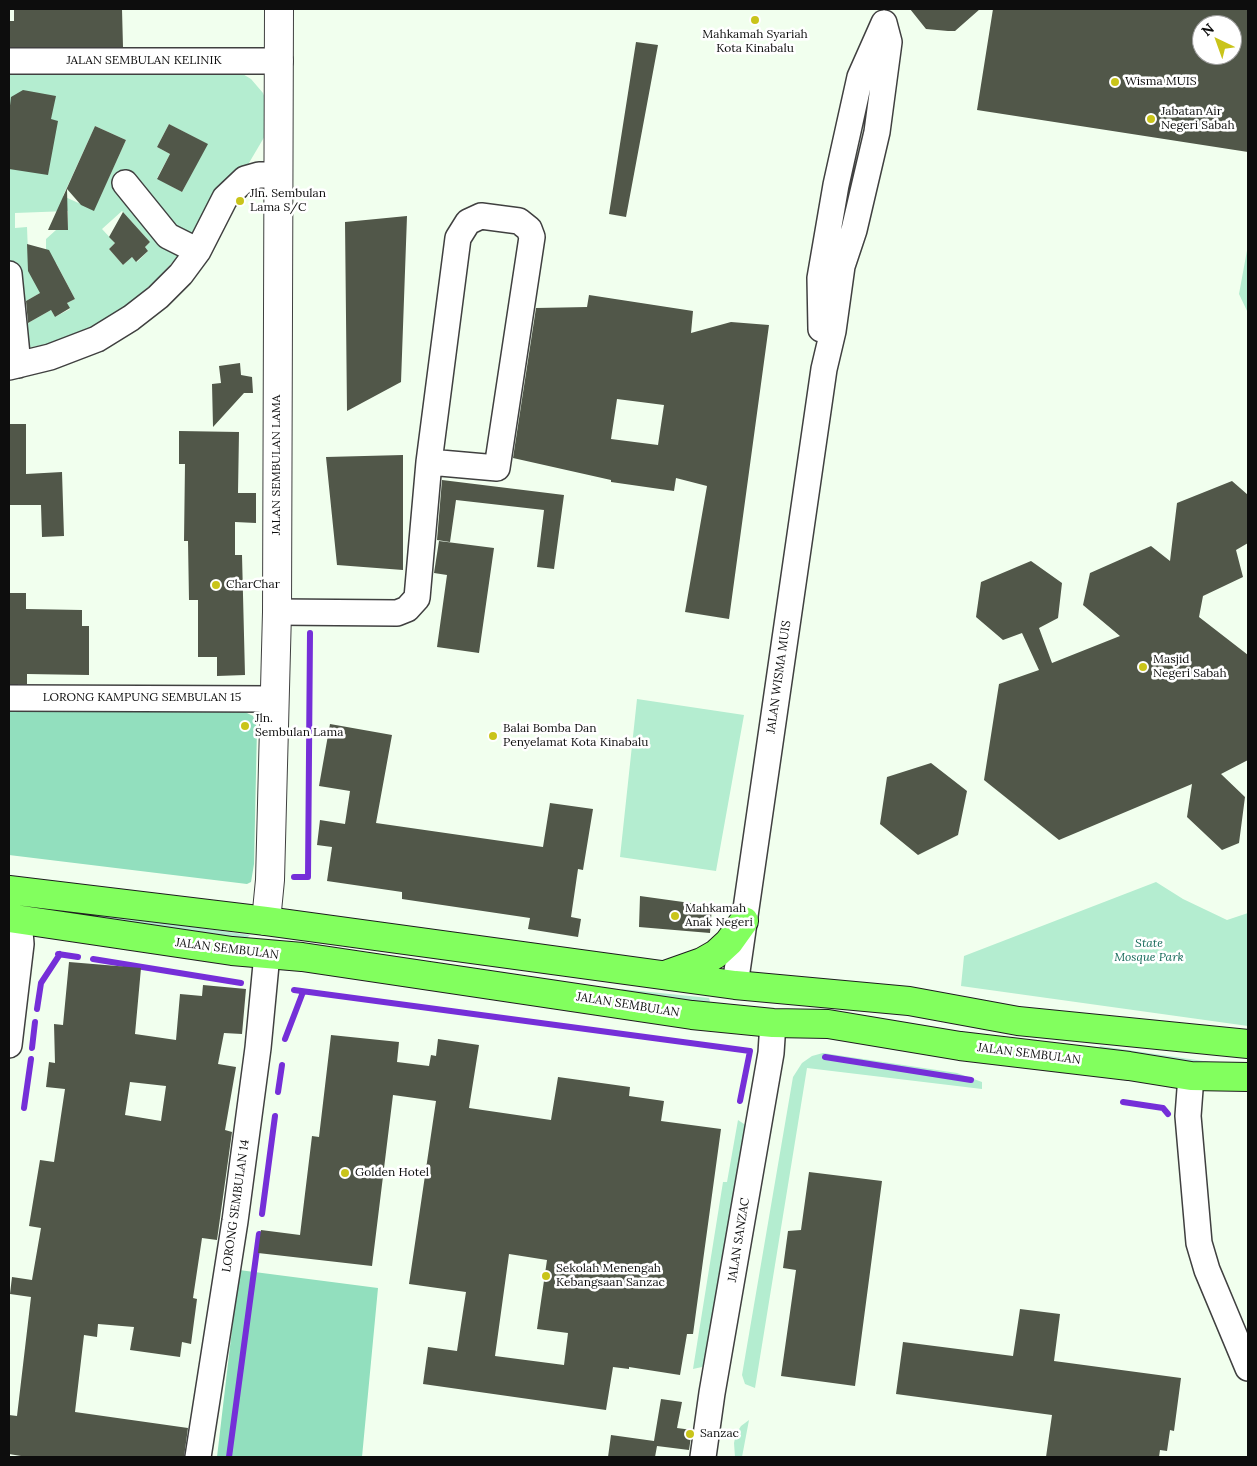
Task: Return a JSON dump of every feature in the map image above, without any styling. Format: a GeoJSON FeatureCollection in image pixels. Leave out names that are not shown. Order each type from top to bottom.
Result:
{"type":"FeatureCollection","features":[{"type":"Feature","properties":{"kind":"main road"},"geometry":{"type":"LineString","coordinates":[[9,890],[266,921],[735,985],[909,1001],[1018,1021],[1248,1044]]}},
{"type":"Feature","properties":{"kind":"main road","name":"JALAN SEMBULAN"},"geometry":{"type":"LineString","coordinates":[[14,918],[232,951],[302,957],[692,1014],[773,1023],[828,1024],[960,1046],[1129,1066],[1191,1076],[1248,1077]]}},
{"type":"Feature","properties":{"kind":"main road"},"geometry":{"type":"LineString","coordinates":[[232,951],[266,921]]}},
{"type":"Feature","properties":{"kind":"main road"},"geometry":{"type":"LineString","coordinates":[[266,921],[302,957]]}},
{"type":"Feature","properties":{"kind":"main road"},"geometry":{"type":"LineString","coordinates":[[662,975],[702,962],[716,954],[729,942],[744,921]]}},
{"type":"Feature","properties":{"kind":"main road"},"geometry":{"type":"LineString","coordinates":[[592,964],[603,984],[627,1004]]}},
{"type":"Feature","properties":{"kind":"main road"},"geometry":{"type":"LineString","coordinates":[[692,1014],[735,985]]}},
{"type":"Feature","properties":{"kind":"main road"},"geometry":{"type":"LineString","coordinates":[[735,985],[759,1006],[809,1014],[828,1024]]}},
{"type":"Feature","properties":{"kind":"main road"},"geometry":{"type":"LineString","coordinates":[[1191,1076],[1214,1053],[1248,1053]]}},
{"type":"Feature","properties":{"kind":"street","name":"JALAN SEMBULAN LAMA"},"geometry":{"type":"LineString","coordinates":[[266,921],[270,880],[277,612],[279,9]]}},
{"type":"Feature","properties":{"kind":"street"},"geometry":{"type":"LineString","coordinates":[[884,23],[889,42],[877,132],[854,230],[842,266],[833,331],[824,368],[820,278],[831,207],[860,77],[884,23]]}},
{"type":"Feature","properties":{"kind":"street","name":"JALAN SEMBULAN KELINIK"},"geometry":{"type":"LineString","coordinates":[[9,61],[280,61]]}},
{"type":"Feature","properties":{"kind":"street"},"geometry":{"type":"LineString","coordinates":[[9,274],[14,366],[50,357],[97,339],[131,318],[158,297],[181,274],[198,251],[225,198],[245,179],[259,175],[277,175]]}},
{"type":"Feature","properties":{"kind":"street"},"geometry":{"type":"LineString","coordinates":[[125,183],[168,236],[198,251]]}},
{"type":"Feature","properties":{"kind":"street"},"geometry":{"type":"LineString","coordinates":[[277,612],[397,613],[408,609],[417,598],[429,462],[458,238],[468,222],[481,216],[519,221],[529,229],[532,237],[497,468],[429,462]]}},
{"type":"Feature","properties":{"kind":"street","name":"JALAN WISMA MUIS"},"geometry":{"type":"LineString","coordinates":[[735,985],[824,368]]}},
{"type":"Feature","properties":{"kind":"street","name":"LORONG KAMPUNG SEMBULAN 15"},"geometry":{"type":"LineString","coordinates":[[9,698],[275,699]]}},
{"type":"Feature","properties":{"kind":"street"},"geometry":{"type":"LineString","coordinates":[[9,1045],[21,944],[14,918]]}},
{"type":"Feature","properties":{"kind":"street","name":"LORONG SEMBULAN 14"},"geometry":{"type":"LineString","coordinates":[[198,1457],[235,1221],[258,1048],[267,954]]}},
{"type":"Feature","properties":{"kind":"street","name":"JALAN SANZAC"},"geometry":{"type":"LineString","coordinates":[[703,1457],[712,1393],[772,1053],[773,1023]]}},
{"type":"Feature","properties":{"kind":"street"},"geometry":{"type":"LineString","coordinates":[[1191,1076],[1188,1116],[1199,1243],[1207,1270],[1248,1368]]}},
{"type":"Feature","properties":{"kind":"green space"},"geometry":{"type":"Polygon","coordinates":[[[241,73],[251,79],[263,93],[268,106],[269,129],[246,168],[181,253],[157,279],[123,310],[92,329],[52,343],[27,348],[9,331],[9,75],[241,73]],[[169,124],[157,147],[170,154],[157,178],[182,192],[207,144],[169,124]],[[95,126],[63,196],[94,210],[126,140],[95,126]],[[68,211],[15,213],[15,228],[27,227],[28,253],[46,252],[46,239],[56,230],[68,229],[68,211]],[[122,211],[102,229],[115,243],[109,249],[123,265],[132,257],[137,262],[148,251],[145,247],[150,242],[122,211]],[[56,263],[40,293],[19,305],[28,323],[51,310],[55,317],[70,309],[67,303],[75,299],[56,263]]]}},
{"type":"Feature","properties":{"kind":"green space"},"geometry":{"type":"Polygon","coordinates":[[[1248,245],[1248,313],[1239,294],[1248,245]]]}},
{"type":"Feature","properties":{"kind":"green space"},"geometry":{"type":"Polygon","coordinates":[[[637,699],[744,715],[716,871],[620,857],[637,699]]]}},
{"type":"Feature","properties":{"kind":"green space"},"geometry":{"type":"Polygon","coordinates":[[[9,710],[243,711],[253,716],[257,728],[254,864],[251,882],[247,884],[9,855],[9,710]]]}},
{"type":"Feature","properties":{"kind":"green space","name":"State Mosque Park"},"geometry":{"type":"Polygon","coordinates":[[[1156,882],[1183,899],[1227,920],[1248,913],[1248,1026],[961,986],[964,956],[1156,882]]]}},
{"type":"Feature","properties":{"kind":"green space"},"geometry":{"type":"Polygon","coordinates":[[[9,901],[250,935],[237,947],[9,914],[9,901]]]}},
{"type":"Feature","properties":{"kind":"green space"},"geometry":{"type":"Polygon","coordinates":[[[621,989],[709,998],[710,1001],[708,1004],[633,1002],[621,989]]]}},
{"type":"Feature","properties":{"kind":"green space"},"geometry":{"type":"Polygon","coordinates":[[[1100,1046],[1224,1064],[1199,1075],[1098,1054],[1100,1046]]]}},
{"type":"Feature","properties":{"kind":"green space"},"geometry":{"type":"Polygon","coordinates":[[[823,1053],[957,1073],[982,1082],[982,1089],[807,1068],[755,1388],[745,1384],[742,1375],[793,1077],[802,1063],[812,1056],[823,1053]]]}},
{"type":"Feature","properties":{"kind":"green space"},"geometry":{"type":"Polygon","coordinates":[[[738,1120],[747,1126],[706,1364],[693,1369],[723,1182],[727,1182],[738,1120]]]}},
{"type":"Feature","properties":{"kind":"green space"},"geometry":{"type":"Polygon","coordinates":[[[239,1270],[378,1288],[362,1457],[217,1457],[239,1270]]]}},
{"type":"Feature","properties":{"kind":"green space"},"geometry":{"type":"Polygon","coordinates":[[[749,1420],[742,1457],[735,1457],[734,1443],[736,1434],[741,1426],[749,1420]]]}},
{"type":"Feature","properties":{"kind":"building"},"geometry":{"type":"Polygon","coordinates":[[[14,9],[122,9],[123,47],[9,47],[9,21],[14,21],[14,9]]]}},
{"type":"Feature","properties":{"kind":"building"},"geometry":{"type":"Polygon","coordinates":[[[910,9],[980,9],[955,31],[948,31],[926,29],[910,9]]]}},
{"type":"Feature","properties":{"kind":"building","name":"Wisma MUIS"},"geometry":{"type":"Polygon","coordinates":[[[993,9],[1248,9],[1248,152],[977,110],[993,9]]]}},
{"type":"Feature","properties":{"kind":"building"},"geometry":{"type":"Polygon","coordinates":[[[636,42],[658,45],[626,217],[609,214],[636,42]]]}},
{"type":"Feature","properties":{"kind":"building"},"geometry":{"type":"Polygon","coordinates":[[[23,90],[56,96],[51,119],[58,121],[48,175],[9,169],[9,114],[11,97],[23,90]]]}},
{"type":"Feature","properties":{"kind":"building"},"geometry":{"type":"Polygon","coordinates":[[[169,124],[208,144],[182,192],[157,179],[170,154],[157,147],[169,124]]]}},
{"type":"Feature","properties":{"kind":"building"},"geometry":{"type":"Polygon","coordinates":[[[95,126],[126,140],[94,211],[81,205],[67,189],[68,230],[48,230],[95,126]]]}},
{"type":"Feature","properties":{"kind":"building"},"geometry":{"type":"Polygon","coordinates":[[[123,212],[150,242],[145,247],[148,251],[136,262],[132,257],[123,265],[109,249],[115,243],[109,237],[123,212]]]}},
{"type":"Feature","properties":{"kind":"building"},"geometry":{"type":"Polygon","coordinates":[[[407,216],[401,382],[347,411],[345,222],[407,216]]]}},
{"type":"Feature","properties":{"kind":"building"},"geometry":{"type":"Polygon","coordinates":[[[27,244],[49,250],[75,299],[67,303],[70,308],[55,317],[51,310],[28,323],[26,301],[40,293],[28,271],[27,244]]]}},
{"type":"Feature","properties":{"kind":"building"},"geometry":{"type":"Polygon","coordinates":[[[589,295],[693,311],[691,333],[731,322],[769,325],[729,619],[685,612],[707,486],[676,478],[674,491],[611,482],[611,480],[513,458],[536,308],[587,307],[589,295]],[[617,399],[611,439],[658,445],[664,405],[617,399]]]}},
{"type":"Feature","properties":{"kind":"building"},"geometry":{"type":"Polygon","coordinates":[[[240,363],[241,375],[252,377],[253,393],[244,393],[213,427],[212,384],[221,383],[219,366],[240,363]]]}},
{"type":"Feature","properties":{"kind":"building"},"geometry":{"type":"Polygon","coordinates":[[[9,424],[26,424],[26,474],[62,472],[64,536],[42,537],[41,505],[9,505],[9,424]]]}},
{"type":"Feature","properties":{"kind":"building"},"geometry":{"type":"Polygon","coordinates":[[[179,431],[239,432],[238,493],[256,493],[256,523],[235,522],[235,555],[242,555],[245,675],[217,676],[217,657],[198,657],[198,600],[189,600],[188,541],[184,541],[185,464],[179,464],[179,431]]]}},
{"type":"Feature","properties":{"kind":"building"},"geometry":{"type":"Polygon","coordinates":[[[403,455],[403,570],[337,565],[326,457],[403,455]]]}},
{"type":"Feature","properties":{"kind":"building"},"geometry":{"type":"Polygon","coordinates":[[[442,480],[564,495],[554,569],[537,567],[544,510],[456,500],[450,542],[437,540],[442,480]]]}},
{"type":"Feature","properties":{"kind":"building","name":"Masjid Negeri Sabah"},"geometry":{"type":"Polygon","coordinates":[[[1232,481],[1248,495],[1248,543],[1236,550],[1243,577],[1203,596],[1199,617],[1248,655],[1248,760],[1221,774],[1245,797],[1239,843],[1222,850],[1187,817],[1192,784],[1059,840],[984,780],[999,684],[1039,670],[1022,633],[1003,640],[976,617],[981,582],[1031,561],[1062,583],[1058,618],[1039,628],[1052,663],[1120,636],[1083,605],[1090,573],[1151,546],[1170,561],[1177,503],[1232,481]]]}},
{"type":"Feature","properties":{"kind":"building"},"geometry":{"type":"Polygon","coordinates":[[[439,541],[494,548],[479,653],[437,647],[447,575],[434,573],[439,541]]]}},
{"type":"Feature","properties":{"kind":"building"},"geometry":{"type":"Polygon","coordinates":[[[9,593],[26,593],[26,609],[82,610],[82,626],[89,626],[89,675],[27,674],[27,684],[9,684],[9,593]]]}},
{"type":"Feature","properties":{"kind":"building"},"geometry":{"type":"Polygon","coordinates":[[[330,724],[392,735],[376,823],[543,847],[550,803],[593,809],[583,870],[578,869],[571,917],[581,919],[578,937],[528,929],[530,918],[402,899],[402,892],[327,881],[332,847],[317,845],[320,820],[345,824],[350,791],[319,786],[330,724]]]}},
{"type":"Feature","properties":{"kind":"building"},"geometry":{"type":"Polygon","coordinates":[[[931,763],[967,791],[958,835],[918,855],[880,824],[887,777],[931,763]]]}},
{"type":"Feature","properties":{"kind":"building","name":"Mahkamah Anak Negeri"},"geometry":{"type":"Polygon","coordinates":[[[640,896],[712,906],[710,933],[639,927],[640,896]]]}},
{"type":"Feature","properties":{"kind":"building"},"geometry":{"type":"Polygon","coordinates":[[[69,962],[141,968],[135,1034],[176,1040],[180,994],[202,996],[203,985],[246,989],[242,1034],[224,1033],[218,1064],[236,1067],[225,1130],[232,1132],[217,1240],[202,1238],[193,1298],[197,1299],[191,1344],[182,1342],[180,1357],[130,1350],[134,1327],[98,1324],[97,1337],[84,1335],[75,1412],[188,1428],[184,1457],[27,1457],[9,1454],[9,1415],[17,1416],[31,1297],[10,1294],[12,1277],[32,1280],[41,1228],[29,1226],[40,1160],[54,1162],[65,1089],[46,1087],[49,1062],[55,1063],[54,1024],[63,1025],[69,962]],[[130,1082],[125,1115],[161,1121],[166,1086],[130,1082]]]}},
{"type":"Feature","properties":{"kind":"building"},"geometry":{"type":"Polygon","coordinates":[[[331,1035],[399,1042],[397,1062],[429,1066],[431,1055],[436,1056],[438,1039],[479,1045],[469,1108],[551,1120],[558,1077],[630,1087],[629,1096],[664,1101],[661,1121],[721,1129],[693,1334],[687,1334],[680,1375],[629,1367],[629,1369],[613,1367],[606,1410],[423,1384],[428,1347],[457,1351],[466,1292],[409,1284],[436,1101],[393,1095],[372,1266],[258,1253],[261,1230],[300,1235],[312,1136],[319,1137],[331,1035]],[[509,1254],[495,1356],[564,1365],[568,1333],[537,1329],[547,1260],[509,1254]]]}},
{"type":"Feature","properties":{"kind":"building"},"geometry":{"type":"Polygon","coordinates":[[[809,1172],[882,1181],[855,1386],[781,1376],[796,1270],[783,1268],[788,1231],[801,1230],[809,1172]]]}},
{"type":"Feature","properties":{"kind":"building"},"geometry":{"type":"Polygon","coordinates":[[[1020,1309],[1060,1314],[1054,1361],[1181,1378],[1174,1431],[1170,1430],[1167,1451],[1160,1450],[1159,1457],[1046,1457],[1052,1415],[896,1394],[903,1342],[1013,1356],[1020,1309]]]}},
{"type":"Feature","properties":{"kind":"building"},"geometry":{"type":"Polygon","coordinates":[[[661,1399],[682,1402],[677,1428],[692,1430],[689,1450],[657,1446],[655,1457],[608,1457],[611,1435],[654,1441],[661,1399]]]}},
{"type":"Feature","properties":{"kind":"waterway"},"geometry":{"type":"LineString","coordinates":[[294,877],[308,877],[310,633]]}},
{"type":"Feature","properties":{"kind":"waterway"},"geometry":{"type":"LineString","coordinates":[[58,954],[78,957]]}},
{"type":"Feature","properties":{"kind":"waterway"},"geometry":{"type":"LineString","coordinates":[[37,1009],[41,983],[60,954]]}},
{"type":"Feature","properties":{"kind":"waterway"},"geometry":{"type":"LineString","coordinates":[[93,959],[241,983]]}},
{"type":"Feature","properties":{"kind":"waterway"},"geometry":{"type":"LineString","coordinates":[[294,990],[750,1051],[740,1101]]}},
{"type":"Feature","properties":{"kind":"waterway"},"geometry":{"type":"LineString","coordinates":[[285,1039],[303,992]]}},
{"type":"Feature","properties":{"kind":"waterway"},"geometry":{"type":"LineString","coordinates":[[32,1048],[35,1022]]}},
{"type":"Feature","properties":{"kind":"waterway"},"geometry":{"type":"LineString","coordinates":[[825,1057],[971,1080]]}},
{"type":"Feature","properties":{"kind":"waterway"},"geometry":{"type":"LineString","coordinates":[[24,1108],[31,1059]]}},
{"type":"Feature","properties":{"kind":"waterway"},"geometry":{"type":"LineString","coordinates":[[278,1092],[282,1065]]}},
{"type":"Feature","properties":{"kind":"waterway"},"geometry":{"type":"LineString","coordinates":[[1123,1102],[1163,1108],[1168,1114]]}},
{"type":"Feature","properties":{"kind":"waterway"},"geometry":{"type":"LineString","coordinates":[[262,1214],[275,1116]]}},
{"type":"Feature","properties":{"kind":"waterway"},"geometry":{"type":"LineString","coordinates":[[229,1457],[259,1234]]}},
{"type":"Feature","properties":{"kind":"place","name":"Mahkamah Syariah Kota Kinabalu"},"geometry":{"type":"Point","coordinates":[755,20]}},
{"type":"Feature","properties":{"kind":"place","name":"Wisma MUIS"},"geometry":{"type":"Point","coordinates":[1115,82]}},
{"type":"Feature","properties":{"kind":"place","name":"Jabatan Air Negeri Sabah"},"geometry":{"type":"Point","coordinates":[1151,119]}},
{"type":"Feature","properties":{"kind":"place","name":"Jln. Sembulan Lama S/C"},"geometry":{"type":"Point","coordinates":[240,201]}},
{"type":"Feature","properties":{"kind":"place","name":"CharChar"},"geometry":{"type":"Point","coordinates":[216,585]}},
{"type":"Feature","properties":{"kind":"place","name":"Masjid Negeri Sabah"},"geometry":{"type":"Point","coordinates":[1143,667]}},
{"type":"Feature","properties":{"kind":"place","name":"Jln. Sembulan Lama"},"geometry":{"type":"Point","coordinates":[245,726]}},
{"type":"Feature","properties":{"kind":"place","name":"Balai Bomba Dan Penyelamat Kota Kinabalu"},"geometry":{"type":"Point","coordinates":[493,736]}},
{"type":"Feature","properties":{"kind":"place","name":"Mahkamah Anak Negeri"},"geometry":{"type":"Point","coordinates":[675,916]}},
{"type":"Feature","properties":{"kind":"place","name":"Golden Hotel"},"geometry":{"type":"Point","coordinates":[345,1173]}},
{"type":"Feature","properties":{"kind":"place","name":"Sekolah Menengah Kebangsaan Sanzac"},"geometry":{"type":"Point","coordinates":[546,1276]}},
{"type":"Feature","properties":{"kind":"place","name":"Sanzac"},"geometry":{"type":"Point","coordinates":[690,1434]}}]}
